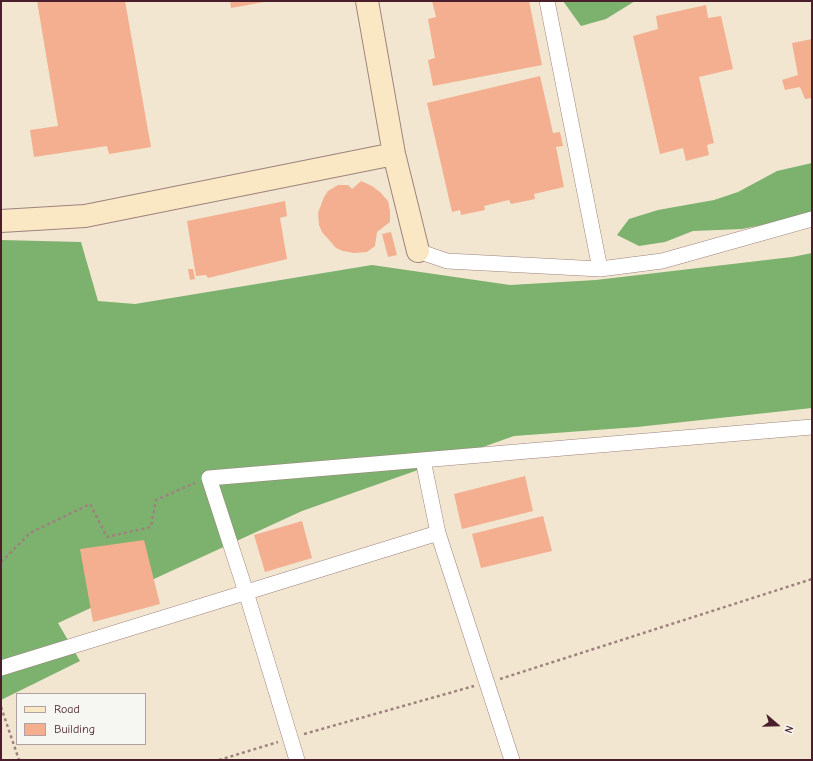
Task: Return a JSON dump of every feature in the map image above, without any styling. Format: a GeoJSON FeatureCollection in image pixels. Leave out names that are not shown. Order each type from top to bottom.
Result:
{"type":"FeatureCollection","features":[{"type":"Feature","properties":{"kind":"street"},"geometry":{"type":"LineString","coordinates":[[367,1],[394,154],[418,251],[448,261],[600,269],[662,261],[812,219]]}},
{"type":"Feature","properties":{"kind":"street"},"geometry":{"type":"LineString","coordinates":[[547,1],[600,269]]}},
{"type":"Feature","properties":{"kind":"street"},"geometry":{"type":"LineString","coordinates":[[1,221],[85,216],[394,154]]}},
{"type":"Feature","properties":{"kind":"street"},"geometry":{"type":"LineString","coordinates":[[297,760],[246,592],[209,478],[812,427]]}},
{"type":"Feature","properties":{"kind":"street"},"geometry":{"type":"LineString","coordinates":[[423,460],[438,533],[512,760]]}},
{"type":"Feature","properties":{"kind":"street"},"geometry":{"type":"LineString","coordinates":[[1,668],[438,533]]}},
{"type":"Feature","properties":{"kind":"path"},"geometry":{"type":"LineString","coordinates":[[1,562],[30,533],[90,504],[107,537],[151,527],[156,500],[209,478]]}},
{"type":"Feature","properties":{"kind":"path"},"geometry":{"type":"LineString","coordinates":[[219,760],[291,738],[487,683],[812,579]]}},
{"type":"Feature","properties":{"kind":"path"},"geometry":{"type":"LineString","coordinates":[[1,707],[19,760]]}},
{"type":"Feature","properties":{"kind":"green space"},"geometry":{"type":"Polygon","coordinates":[[[563,1],[635,1],[606,19],[581,26],[563,1]]]}},
{"type":"Feature","properties":{"kind":"green space"},"geometry":{"type":"Polygon","coordinates":[[[812,163],[812,213],[792,219],[742,229],[693,231],[665,242],[639,246],[617,235],[629,219],[658,210],[714,200],[738,192],[777,171],[812,163]]]}},
{"type":"Feature","properties":{"kind":"green space"},"geometry":{"type":"Polygon","coordinates":[[[1,240],[81,242],[98,301],[135,304],[372,265],[510,285],[596,280],[792,257],[812,253],[812,408],[637,427],[514,436],[302,511],[58,623],[80,661],[1,700],[1,240]]]}},
{"type":"Feature","properties":{"kind":"building"},"geometry":{"type":"Polygon","coordinates":[[[37,1],[125,1],[151,147],[109,154],[107,146],[34,157],[30,130],[58,126],[37,1]]]}},
{"type":"Feature","properties":{"kind":"building"},"geometry":{"type":"Polygon","coordinates":[[[230,1],[264,1],[264,2],[231,8],[230,1]]]}},
{"type":"Feature","properties":{"kind":"building"},"geometry":{"type":"Polygon","coordinates":[[[432,1],[529,1],[542,65],[433,86],[428,60],[435,58],[428,19],[436,17],[432,1]]]}},
{"type":"Feature","properties":{"kind":"building"},"geometry":{"type":"Polygon","coordinates":[[[706,5],[708,18],[721,16],[733,69],[699,77],[714,143],[707,145],[709,155],[686,161],[683,148],[660,154],[633,36],[658,29],[656,16],[706,5]]]}},
{"type":"Feature","properties":{"kind":"building"},"geometry":{"type":"Polygon","coordinates":[[[812,39],[812,98],[805,99],[800,87],[785,90],[782,80],[798,75],[792,43],[812,39]]]}},
{"type":"Feature","properties":{"kind":"building"},"geometry":{"type":"Polygon","coordinates":[[[540,76],[553,133],[560,132],[563,146],[556,147],[564,187],[534,194],[535,199],[511,204],[509,200],[484,206],[485,210],[461,215],[460,210],[452,212],[427,103],[540,76]]]}},
{"type":"Feature","properties":{"kind":"building"},"geometry":{"type":"Polygon","coordinates":[[[361,181],[372,186],[388,201],[390,222],[377,232],[375,246],[367,252],[354,253],[336,248],[322,232],[319,225],[318,213],[328,191],[338,185],[348,185],[352,189],[361,181]]]}},
{"type":"Feature","properties":{"kind":"building"},"geometry":{"type":"Polygon","coordinates":[[[285,201],[287,216],[280,218],[287,259],[208,278],[206,275],[196,276],[187,221],[285,201]]]}},
{"type":"Feature","properties":{"kind":"building"},"geometry":{"type":"Polygon","coordinates":[[[391,232],[397,255],[388,257],[382,234],[391,232]]]}},
{"type":"Feature","properties":{"kind":"building"},"geometry":{"type":"Polygon","coordinates":[[[188,269],[193,269],[195,279],[190,280],[188,269]]]}},
{"type":"Feature","properties":{"kind":"building"},"geometry":{"type":"Polygon","coordinates":[[[525,476],[533,511],[462,529],[454,494],[525,476]]]}},
{"type":"Feature","properties":{"kind":"building"},"geometry":{"type":"Polygon","coordinates":[[[543,516],[552,551],[481,568],[472,534],[543,516]]]}},
{"type":"Feature","properties":{"kind":"building"},"geometry":{"type":"Polygon","coordinates":[[[302,521],[312,558],[265,572],[254,535],[302,521]]]}},
{"type":"Feature","properties":{"kind":"building"},"geometry":{"type":"Polygon","coordinates":[[[144,540],[160,604],[93,622],[80,549],[144,540]]]}}]}
